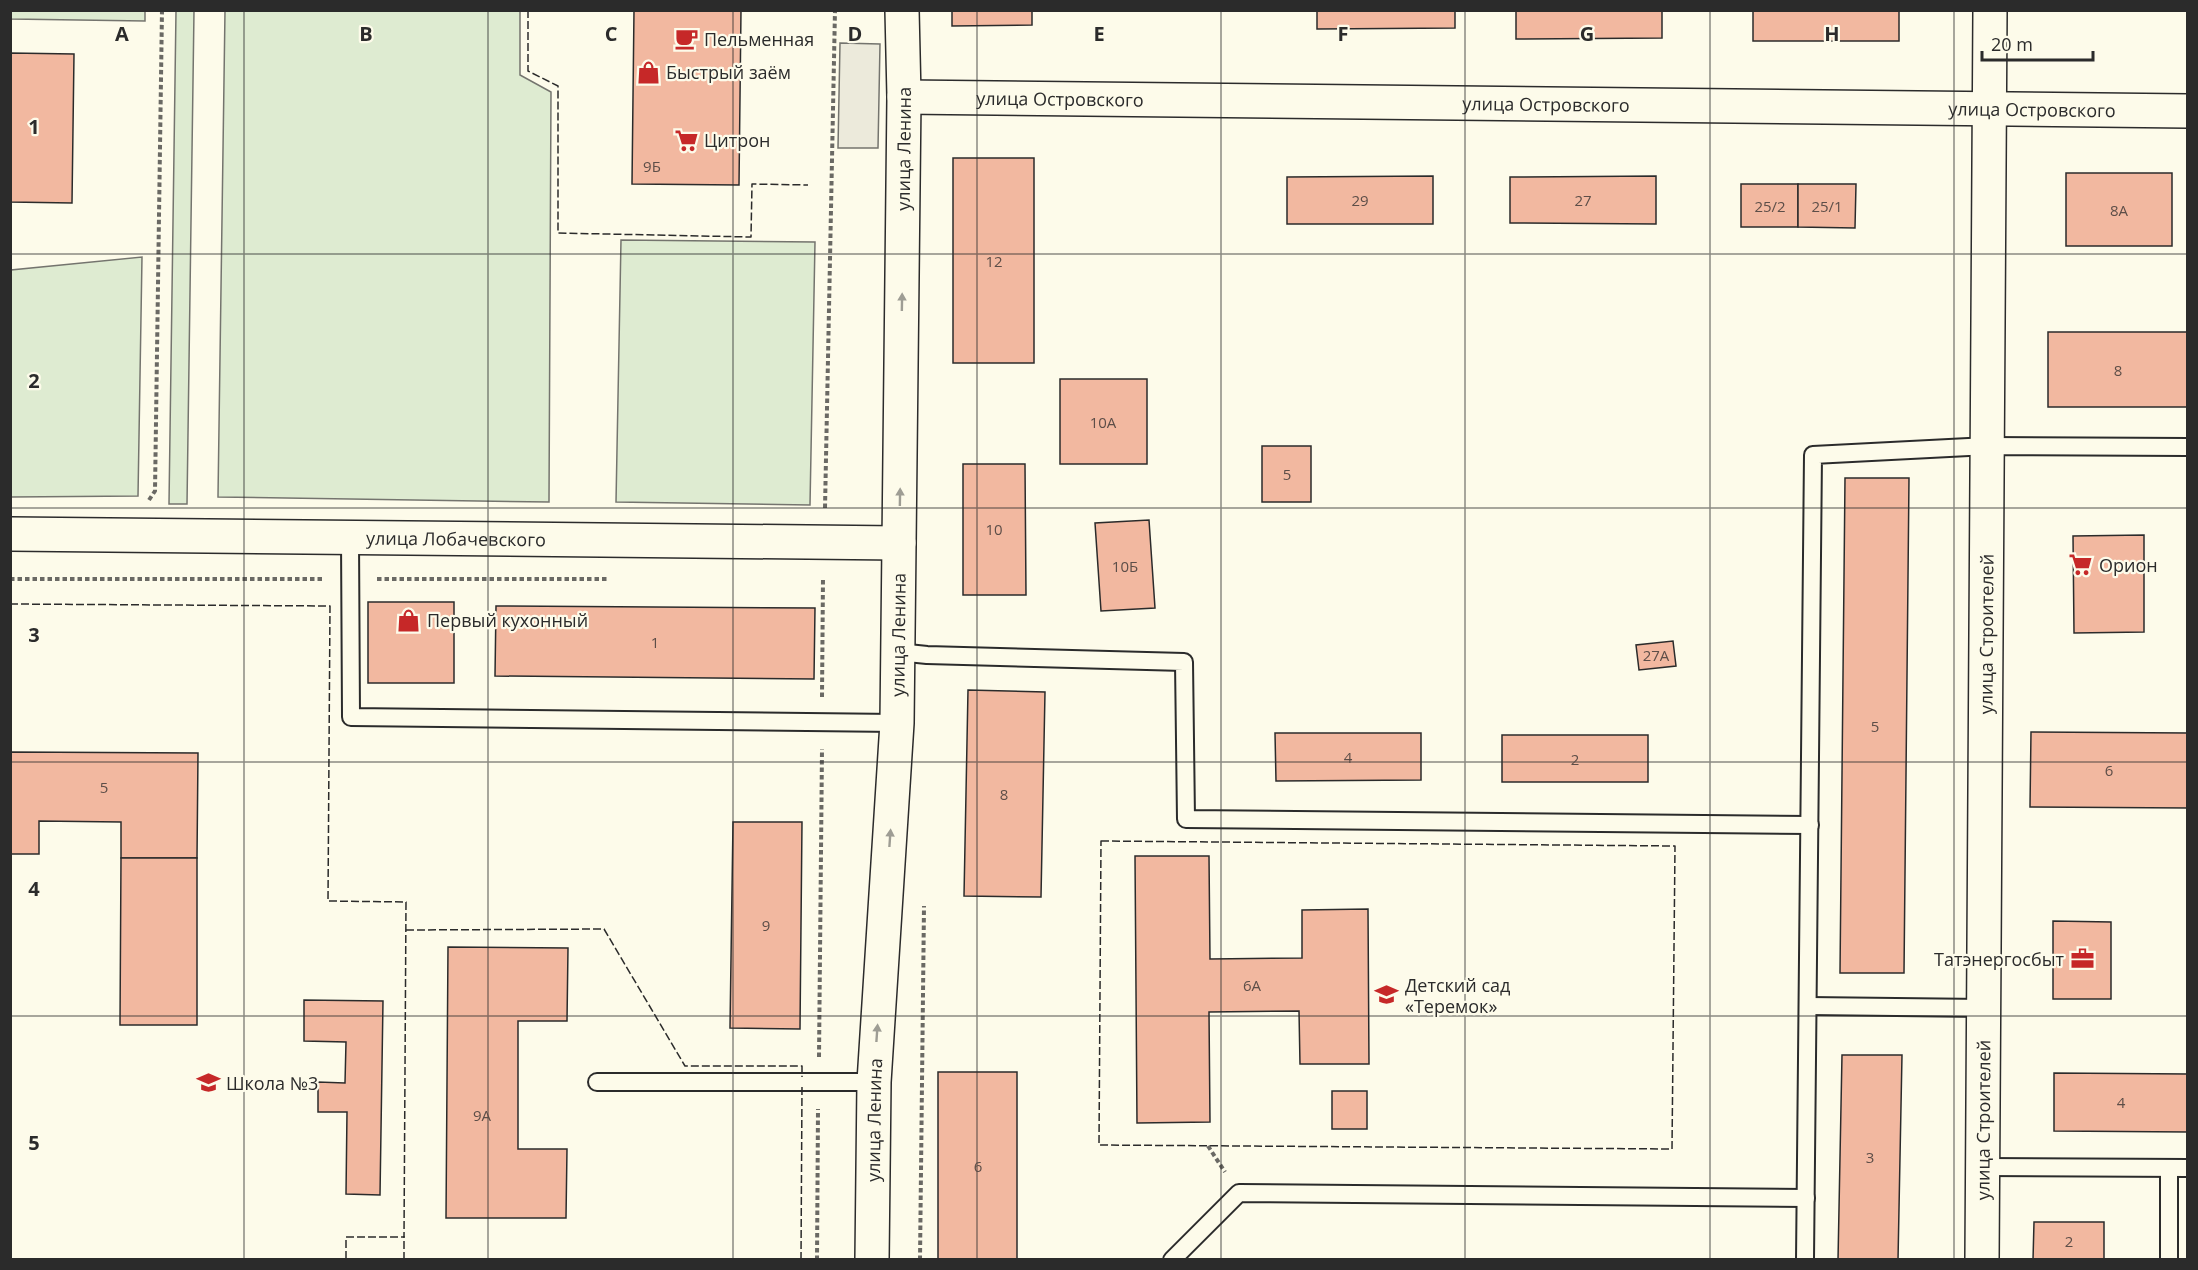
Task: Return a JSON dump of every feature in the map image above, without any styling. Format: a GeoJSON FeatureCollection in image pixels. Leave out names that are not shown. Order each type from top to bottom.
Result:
{"type":"FeatureCollection","features":[{"type":"Feature","properties":{"kind":"street","name":"улица Ленина"},"geometry":{"type":"LineString","coordinates":[[872,1260],[874,1082],[897,723],[904,97],[902,10]]}},
{"type":"Feature","properties":{"kind":"street","name":"улица Строителей"},"geometry":{"type":"LineString","coordinates":[[1983,1260],[1990,10]]}},
{"type":"Feature","properties":{"kind":"street","name":"улица Островского"},"geometry":{"type":"LineString","coordinates":[[904,97],[2187,111]]}},
{"type":"Feature","properties":{"kind":"street","name":"улица Лобачевского"},"geometry":{"type":"LineString","coordinates":[[10,534],[899,543]]}},
{"type":"Feature","properties":{"kind":"lane"},"geometry":{"type":"LineString","coordinates":[[1805,1260],[1813,455],[1988,446],[2187,447]]}},
{"type":"Feature","properties":{"kind":"lane"},"geometry":{"type":"LineString","coordinates":[[350,538],[351,717],[822,724],[897,723]]}},
{"type":"Feature","properties":{"kind":"lane"},"geometry":{"type":"LineString","coordinates":[[898,652],[1184,662],[1186,819],[1810,825]]}},
{"type":"Feature","properties":{"kind":"lane"},"geometry":{"type":"LineString","coordinates":[[1808,1006],[1984,1008]]}},
{"type":"Feature","properties":{"kind":"lane"},"geometry":{"type":"LineString","coordinates":[[597,1082],[874,1082]]}},
{"type":"Feature","properties":{"kind":"lane"},"geometry":{"type":"LineString","coordinates":[[1983,1167],[2187,1168]]}},
{"type":"Feature","properties":{"kind":"lane"},"geometry":{"type":"LineString","coordinates":[[2169,1168],[2169,1260]]}},
{"type":"Feature","properties":{"kind":"lane"},"geometry":{"type":"LineString","coordinates":[[1172,1260],[1239,1193],[1806,1198]]}},
{"type":"Feature","properties":{"kind":"path"},"geometry":{"type":"LineString","coordinates":[[155,491],[162,10]]}},
{"type":"Feature","properties":{"kind":"path"},"geometry":{"type":"LineString","coordinates":[[817,1260],[823,579],[835,10]]}},
{"type":"Feature","properties":{"kind":"path"},"geometry":{"type":"LineString","coordinates":[[10,579],[610,579]]}},
{"type":"Feature","properties":{"kind":"path"},"geometry":{"type":"LineString","coordinates":[[811,579],[834,579]]}},
{"type":"Feature","properties":{"kind":"green space"},"geometry":{"type":"Polygon","coordinates":[[[11,10],[145,11],[145,21],[11,19],[11,10]]]}},
{"type":"Feature","properties":{"kind":"green space"},"geometry":{"type":"Polygon","coordinates":[[[176,11],[194,11],[187,504],[169,504],[176,11]]]}},
{"type":"Feature","properties":{"kind":"green space"},"geometry":{"type":"Polygon","coordinates":[[[225,11],[520,11],[520,75],[551,92],[549,502],[218,497],[225,11]]]}},
{"type":"Feature","properties":{"kind":"green space"},"geometry":{"type":"Polygon","coordinates":[[[621,240],[815,242],[810,505],[616,502],[621,240]]]}},
{"type":"Feature","properties":{"kind":"green space"},"geometry":{"type":"Polygon","coordinates":[[[142,257],[138,496],[11,497],[11,270],[142,257]]]}},
{"type":"Feature","properties":{"kind":"shaded area"},"geometry":{"type":"Polygon","coordinates":[[[840,43],[880,44],[878,148],[838,148],[840,43]]]}},
{"type":"Feature","properties":{"kind":"building","name":"Цитрон"},"geometry":{"type":"Polygon","coordinates":[[[634,10],[741,10],[739,185],[632,184],[634,10]]]}},
{"type":"Feature","properties":{"kind":"building"},"geometry":{"type":"Polygon","coordinates":[[[952,10],[1032,10],[1032,25],[952,26],[952,10]]]}},
{"type":"Feature","properties":{"kind":"building"},"geometry":{"type":"Polygon","coordinates":[[[1317,10],[1455,10],[1455,28],[1317,29],[1317,10]]]}},
{"type":"Feature","properties":{"kind":"building"},"geometry":{"type":"Polygon","coordinates":[[[1516,10],[1662,10],[1662,38],[1516,39],[1516,10]]]}},
{"type":"Feature","properties":{"kind":"building"},"geometry":{"type":"Polygon","coordinates":[[[1753,10],[1899,10],[1899,41],[1753,41],[1753,10]]]}},
{"type":"Feature","properties":{"kind":"building"},"geometry":{"type":"Polygon","coordinates":[[[10,53],[74,54],[72,203],[10,202],[10,53]]]}},
{"type":"Feature","properties":{"kind":"building"},"geometry":{"type":"Polygon","coordinates":[[[953,158],[1034,158],[1034,363],[953,363],[953,158]]]}},
{"type":"Feature","properties":{"kind":"building"},"geometry":{"type":"Polygon","coordinates":[[[2066,173],[2172,173],[2172,246],[2066,246],[2066,173]]]}},
{"type":"Feature","properties":{"kind":"building"},"geometry":{"type":"Polygon","coordinates":[[[1433,176],[1433,224],[1287,224],[1287,177],[1433,176]]]}},
{"type":"Feature","properties":{"kind":"building"},"geometry":{"type":"Polygon","coordinates":[[[1656,176],[1656,224],[1510,223],[1510,177],[1656,176]]]}},
{"type":"Feature","properties":{"kind":"building"},"geometry":{"type":"Polygon","coordinates":[[[1741,184],[1798,184],[1798,227],[1741,227],[1741,184]]]}},
{"type":"Feature","properties":{"kind":"building"},"geometry":{"type":"Polygon","coordinates":[[[1798,184],[1856,184],[1855,228],[1798,227],[1798,184]]]}},
{"type":"Feature","properties":{"kind":"building"},"geometry":{"type":"Polygon","coordinates":[[[2048,332],[2188,332],[2188,407],[2048,407],[2048,332]]]}},
{"type":"Feature","properties":{"kind":"building"},"geometry":{"type":"Polygon","coordinates":[[[1060,379],[1147,379],[1147,464],[1060,464],[1060,379]]]}},
{"type":"Feature","properties":{"kind":"building"},"geometry":{"type":"Polygon","coordinates":[[[1262,446],[1311,446],[1311,502],[1262,502],[1262,446]]]}},
{"type":"Feature","properties":{"kind":"building"},"geometry":{"type":"Polygon","coordinates":[[[963,464],[1025,464],[1026,595],[963,595],[963,464]]]}},
{"type":"Feature","properties":{"kind":"building"},"geometry":{"type":"Polygon","coordinates":[[[1845,478],[1909,478],[1904,973],[1840,973],[1845,478]]]}},
{"type":"Feature","properties":{"kind":"building"},"geometry":{"type":"Polygon","coordinates":[[[1149,520],[1155,608],[1101,611],[1095,523],[1149,520]]]}},
{"type":"Feature","properties":{"kind":"building"},"geometry":{"type":"Polygon","coordinates":[[[2144,535],[2144,632],[2074,633],[2073,536],[2144,535]]]}},
{"type":"Feature","properties":{"kind":"building"},"geometry":{"type":"Polygon","coordinates":[[[368,602],[454,602],[454,683],[368,683],[368,602]]]}},
{"type":"Feature","properties":{"kind":"building"},"geometry":{"type":"Polygon","coordinates":[[[496,606],[815,608],[814,679],[495,676],[496,606]]]}},
{"type":"Feature","properties":{"kind":"building"},"geometry":{"type":"Polygon","coordinates":[[[1673,641],[1676,666],[1639,670],[1636,645],[1673,641]]]}},
{"type":"Feature","properties":{"kind":"building"},"geometry":{"type":"Polygon","coordinates":[[[968,690],[1045,692],[1041,897],[964,896],[968,690]]]}},
{"type":"Feature","properties":{"kind":"building"},"geometry":{"type":"Polygon","coordinates":[[[2031,732],[2188,733],[2188,808],[2030,807],[2031,732]]]}},
{"type":"Feature","properties":{"kind":"building"},"geometry":{"type":"Polygon","coordinates":[[[1275,733],[1421,733],[1421,780],[1276,781],[1275,733]]]}},
{"type":"Feature","properties":{"kind":"building"},"geometry":{"type":"Polygon","coordinates":[[[1502,735],[1648,735],[1648,782],[1502,782],[1502,735]]]}},
{"type":"Feature","properties":{"kind":"building"},"geometry":{"type":"Polygon","coordinates":[[[10,752],[198,753],[197,858],[121,858],[121,822],[39,821],[39,854],[10,854],[10,752]]]}},
{"type":"Feature","properties":{"kind":"building"},"geometry":{"type":"Polygon","coordinates":[[[733,822],[802,822],[800,1029],[730,1028],[733,822]]]}},
{"type":"Feature","properties":{"kind":"building"},"geometry":{"type":"Polygon","coordinates":[[[1135,856],[1209,856],[1210,959],[1302,958],[1302,910],[1368,909],[1369,1064],[1300,1064],[1299,1011],[1209,1012],[1210,1122],[1137,1123],[1135,856]]]}},
{"type":"Feature","properties":{"kind":"building"},"geometry":{"type":"Polygon","coordinates":[[[121,858],[197,858],[197,1025],[120,1025],[121,858]]]}},
{"type":"Feature","properties":{"kind":"building"},"geometry":{"type":"Polygon","coordinates":[[[2053,921],[2111,922],[2111,999],[2053,999],[2053,921]]]}},
{"type":"Feature","properties":{"kind":"building"},"geometry":{"type":"Polygon","coordinates":[[[448,947],[568,948],[567,1021],[518,1021],[518,1149],[567,1149],[566,1218],[446,1218],[448,947]]]}},
{"type":"Feature","properties":{"kind":"building"},"geometry":{"type":"Polygon","coordinates":[[[304,1000],[383,1001],[380,1195],[346,1194],[347,1112],[318,1112],[318,1082],[345,1083],[346,1042],[304,1041],[304,1000]]]}},
{"type":"Feature","properties":{"kind":"building"},"geometry":{"type":"Polygon","coordinates":[[[1842,1055],[1902,1055],[1898,1260],[1838,1260],[1842,1055]]]}},
{"type":"Feature","properties":{"kind":"building"},"geometry":{"type":"Polygon","coordinates":[[[938,1072],[1017,1072],[1017,1260],[938,1260],[938,1072]]]}},
{"type":"Feature","properties":{"kind":"building"},"geometry":{"type":"Polygon","coordinates":[[[2054,1073],[2188,1074],[2188,1132],[2054,1131],[2054,1073]]]}},
{"type":"Feature","properties":{"kind":"building"},"geometry":{"type":"Polygon","coordinates":[[[1332,1091],[1367,1091],[1367,1129],[1332,1129],[1332,1091]]]}},
{"type":"Feature","properties":{"kind":"building"},"geometry":{"type":"Polygon","coordinates":[[[2034,1222],[2104,1222],[2104,1260],[2033,1260],[2034,1222]]]}},
{"type":"Feature","properties":{"kind":"fence"},"geometry":{"type":"LineString","coordinates":[[528,10],[528,71],[558,86],[558,233],[751,237],[752,184],[808,185]]}},
{"type":"Feature","properties":{"kind":"fence"},"geometry":{"type":"LineString","coordinates":[[10,604],[330,606],[328,901],[406,902],[404,1237],[346,1237],[346,1260]]}},
{"type":"Feature","properties":{"kind":"fence"},"geometry":{"type":"LineString","coordinates":[[1101,841],[1675,846],[1672,1149],[1099,1145],[1101,841]]}},
{"type":"Feature","properties":{"kind":"fence"},"geometry":{"type":"LineString","coordinates":[[406,930],[604,929],[685,1066],[802,1066],[802,1077]]}},
{"type":"Feature","properties":{"kind":"fence"},"geometry":{"type":"LineString","coordinates":[[801,1260],[802,1086]]}},
{"type":"Feature","properties":{"kind":"fence"},"geometry":{"type":"LineString","coordinates":[[404,1236],[404,1260]]}},
{"type":"Feature","properties":{"kind":"place","name":"Пельменная"},"geometry":{"type":"Point","coordinates":[686,39]}},
{"type":"Feature","properties":{"kind":"place","name":"Быстрый заём"},"geometry":{"type":"Point","coordinates":[648,72]}},
{"type":"Feature","properties":{"kind":"place","name":"Цитрон"},"geometry":{"type":"Point","coordinates":[686,140]}},
{"type":"Feature","properties":{"kind":"place","name":"Орион"},"geometry":{"type":"Point","coordinates":[2081,565]}},
{"type":"Feature","properties":{"kind":"place","name":"Первый кухонный"},"geometry":{"type":"Point","coordinates":[409,620]}},
{"type":"Feature","properties":{"kind":"place","name":"Татэнергосбыт"},"geometry":{"type":"Point","coordinates":[2082,959]}},
{"type":"Feature","properties":{"kind":"place","name":"Детский сад «Теремок»"},"geometry":{"type":"Point","coordinates":[1387,995]}},
{"type":"Feature","properties":{"kind":"place","name":"Школа №3"},"geometry":{"type":"Point","coordinates":[208,1083]}}]}
